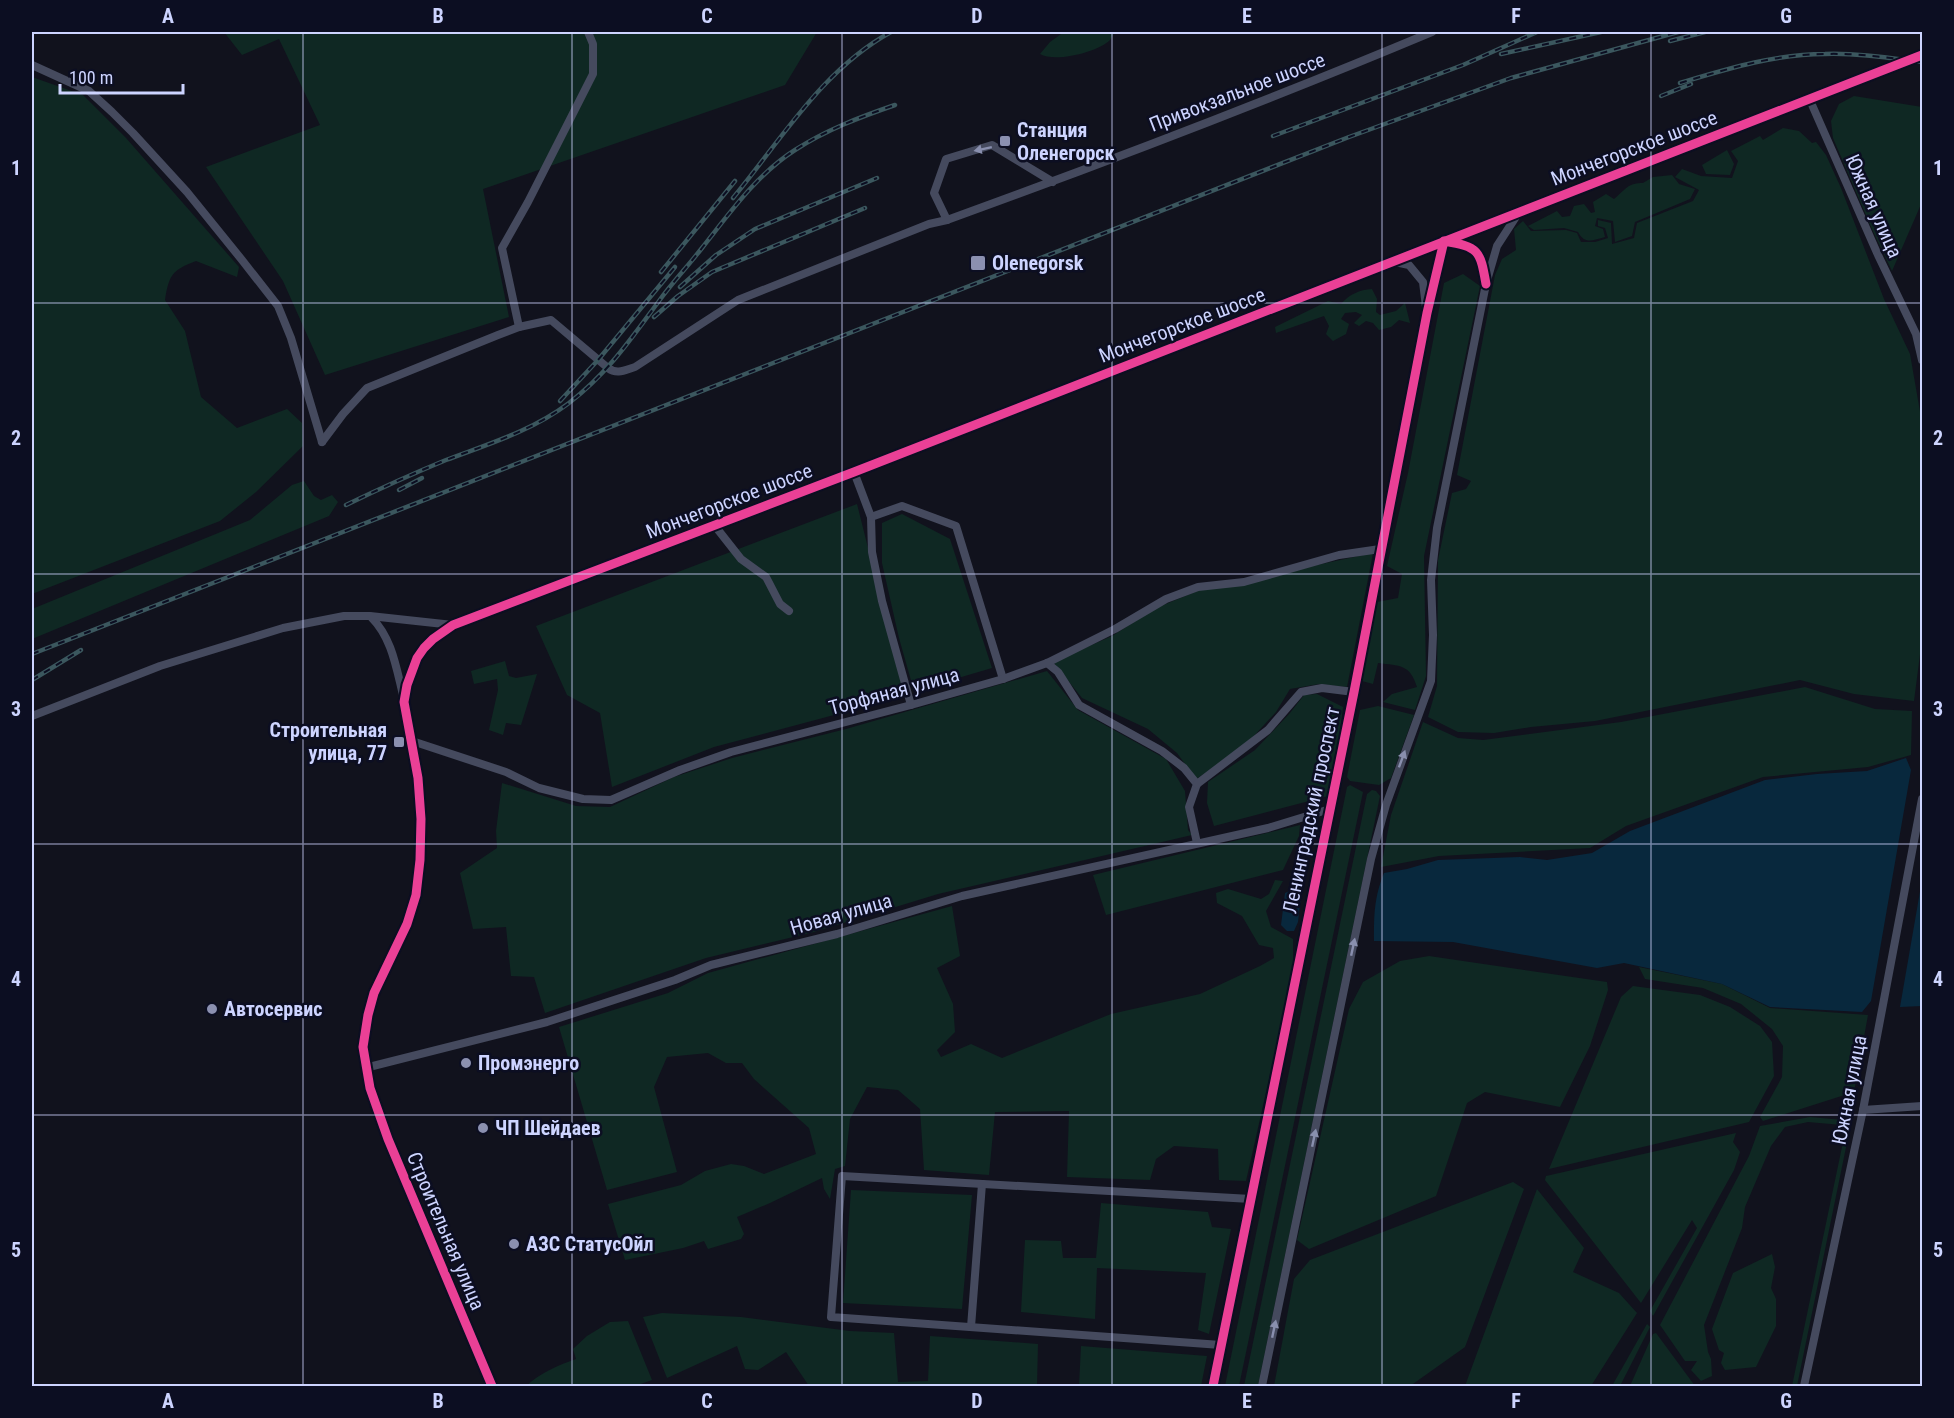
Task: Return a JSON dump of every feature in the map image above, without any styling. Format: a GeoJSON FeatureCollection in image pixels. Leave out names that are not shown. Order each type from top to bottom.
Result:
{"type":"FeatureCollection","features":[{"type":"Feature","properties":{"kind":"street"},"geometry":{"type":"LineString","coordinates":[[32,65],[89,91],[134,133],[187,192],[278,306],[291,338],[322,442],[367,388],[411,368],[519,327],[502,248],[593,74],[593,44],[588,32]]}},
{"type":"Feature","properties":{"kind":"street","name":"Привокзальное шоссе"},"geometry":{"type":"LineString","coordinates":[[519,327],[551,320],[608,368],[614,372],[620,372],[635,367],[738,300],[929,224],[947,220],[1053,182],[1432,32]]}},
{"type":"Feature","properties":{"kind":"street","name":"Мончегорское шоссе"},"geometry":{"type":"LineString","coordinates":[[453,625],[854,472],[1923,55]]}},
{"type":"Feature","properties":{"kind":"street","name":"Южная улица"},"geometry":{"type":"LineString","coordinates":[[1809,98],[1878,255],[1916,334],[1923,360]]}},
{"type":"Feature","properties":{"kind":"street"},"geometry":{"type":"LineString","coordinates":[[947,220],[934,193],[946,159],[992,146],[1053,182]]}},
{"type":"Feature","properties":{"kind":"street"},"geometry":{"type":"LineString","coordinates":[[1263,1386],[1371,859],[1386,805],[1431,681],[1431,580],[1437,528],[1486,284],[1497,246],[1519,212]]}},
{"type":"Feature","properties":{"kind":"street"},"geometry":{"type":"LineString","coordinates":[[1444,241],[1467,245],[1481,257],[1486,284]]}},
{"type":"Feature","properties":{"kind":"street","name":"Ленинградский проспект"},"geometry":{"type":"LineString","coordinates":[[1213,1386],[1354,692],[1427,313],[1444,241]]}},
{"type":"Feature","properties":{"kind":"street"},"geometry":{"type":"LineString","coordinates":[[1394,262],[1409,265],[1423,282],[1427,313]]}},
{"type":"Feature","properties":{"kind":"street"},"geometry":{"type":"LineString","coordinates":[[854,472],[871,517],[872,552],[882,601],[911,705]]}},
{"type":"Feature","properties":{"kind":"street"},"geometry":{"type":"LineString","coordinates":[[871,517],[902,506],[956,526],[1003,679]]}},
{"type":"Feature","properties":{"kind":"street"},"geometry":{"type":"LineString","coordinates":[[715,525],[741,560],[766,577],[780,604],[789,611]]}},
{"type":"Feature","properties":{"kind":"street","name":"Торфяная улица"},"geometry":{"type":"LineString","coordinates":[[412,741],[506,772],[539,788],[583,799],[611,800],[681,770],[731,752],[1003,679],[1047,663],[1115,629],[1166,599],[1198,587],[1244,582],[1339,555],[1380,549]]}},
{"type":"Feature","properties":{"kind":"street"},"geometry":{"type":"LineString","coordinates":[[32,716],[160,666],[283,628],[344,616],[370,616],[453,625]]}},
{"type":"Feature","properties":{"kind":"street","name":"Строительная улица"},"geometry":{"type":"LineString","coordinates":[[370,616],[379,625],[391,648],[412,741],[421,819],[416,895],[407,924],[375,993],[368,1015],[363,1047],[365,1068],[393,1150],[492,1386]]}},
{"type":"Feature","properties":{"kind":"street"},"geometry":{"type":"LineString","coordinates":[[404,702],[406,685],[417,658],[433,639],[453,625]]}},
{"type":"Feature","properties":{"kind":"street"},"geometry":{"type":"LineString","coordinates":[[1047,663],[1058,672],[1079,705],[1162,751],[1184,768],[1197,784]]}},
{"type":"Feature","properties":{"kind":"street"},"geometry":{"type":"LineString","coordinates":[[1197,843],[1189,807],[1197,784],[1268,730],[1301,692],[1322,688],[1354,692]]}},
{"type":"Feature","properties":{"kind":"street","name":"Южная улица"},"geometry":{"type":"LineString","coordinates":[[1804,1386],[1863,1110],[1923,799]]}},
{"type":"Feature","properties":{"kind":"street","name":"Новая улица"},"geometry":{"type":"LineString","coordinates":[[365,1068],[547,1022],[675,980],[711,965],[837,934],[962,896],[1268,828],[1330,809]]}},
{"type":"Feature","properties":{"kind":"street"},"geometry":{"type":"LineString","coordinates":[[1863,1110],[1923,1106]]}},
{"type":"Feature","properties":{"kind":"street"},"geometry":{"type":"LineString","coordinates":[[1221,1345],[831,1317],[842,1176],[1251,1199]]}},
{"type":"Feature","properties":{"kind":"street"},"geometry":{"type":"LineString","coordinates":[[971,1327],[982,1184]]}},
{"type":"Feature","properties":{"kind":"green space"},"geometry":{"type":"Polygon","coordinates":[[[224,32],[817,32],[785,85],[483,189],[509,317],[325,375],[283,281],[206,167],[320,125],[279,39],[242,55],[224,32]]]}},
{"type":"Feature","properties":{"kind":"green space"},"geometry":{"type":"Polygon","coordinates":[[[1064,32],[1115,32],[1110,40],[1087,52],[1066,57],[1040,54],[1050,42],[1064,32]]]}},
{"type":"Feature","properties":{"kind":"green space"},"geometry":{"type":"Polygon","coordinates":[[[32,77],[83,95],[126,138],[239,267],[237,277],[196,261],[188,264],[173,274],[165,300],[185,331],[201,397],[237,428],[287,409],[302,423],[303,446],[256,492],[220,521],[32,594],[32,77]]]}},
{"type":"Feature","properties":{"kind":"green space"},"geometry":{"type":"Polygon","coordinates":[[[1854,96],[1922,107],[1922,202],[1892,271],[1833,138],[1831,121],[1839,104],[1854,96]]]}},
{"type":"Feature","properties":{"kind":"green space"},"geometry":{"type":"Polygon","coordinates":[[[1783,128],[1799,131],[1812,143],[1816,142],[1826,155],[1884,299],[1910,354],[1922,423],[1922,639],[1914,701],[1854,694],[1800,680],[1595,721],[1494,733],[1458,732],[1428,717],[1437,686],[1438,560],[1452,493],[1466,489],[1471,481],[1457,475],[1495,275],[1502,259],[1516,250],[1514,229],[1523,221],[1531,231],[1566,230],[1577,233],[1581,242],[1595,242],[1608,238],[1605,228],[1598,226],[1598,220],[1611,223],[1612,244],[1634,238],[1637,223],[1693,201],[1699,190],[1675,177],[1682,169],[1701,176],[1732,178],[1738,161],[1731,151],[1760,136],[1763,140],[1783,128]]]}},
{"type":"Feature","properties":{"kind":"green space"},"geometry":{"type":"Polygon","coordinates":[[[1727,150],[1734,164],[1730,175],[1706,174],[1702,165],[1727,150]]]}},
{"type":"Feature","properties":{"kind":"green space"},"geometry":{"type":"Polygon","coordinates":[[[1672,175],[1679,184],[1695,189],[1690,199],[1635,222],[1632,236],[1615,242],[1613,221],[1597,218],[1595,226],[1603,229],[1605,237],[1593,240],[1583,239],[1578,232],[1564,228],[1534,230],[1528,226],[1557,211],[1562,217],[1570,216],[1574,206],[1584,204],[1591,213],[1595,212],[1593,202],[1606,194],[1614,199],[1634,184],[1643,183],[1653,177],[1672,175]]]}},
{"type":"Feature","properties":{"kind":"green space"},"geometry":{"type":"Polygon","coordinates":[[[1463,274],[1480,286],[1424,556],[1426,676],[1415,710],[1383,702],[1392,694],[1417,687],[1407,670],[1378,663],[1373,684],[1362,681],[1377,602],[1398,598],[1402,574],[1387,566],[1408,473],[1444,283],[1463,274]]]}},
{"type":"Feature","properties":{"kind":"green space"},"geometry":{"type":"Polygon","coordinates":[[[1372,289],[1377,299],[1376,312],[1380,315],[1396,311],[1405,303],[1410,323],[1399,320],[1391,327],[1379,330],[1373,323],[1366,321],[1359,326],[1354,323],[1362,315],[1356,312],[1345,313],[1341,319],[1349,324],[1346,334],[1333,341],[1326,334],[1329,326],[1324,316],[1276,333],[1275,327],[1328,301],[1341,304],[1355,293],[1372,289]]]}},
{"type":"Feature","properties":{"kind":"green space"},"geometry":{"type":"Polygon","coordinates":[[[304,481],[314,496],[321,500],[332,495],[338,502],[329,516],[32,639],[32,609],[250,520],[292,485],[304,481]]]}},
{"type":"Feature","properties":{"kind":"green space"},"geometry":{"type":"Polygon","coordinates":[[[857,504],[905,696],[714,747],[612,787],[600,713],[567,695],[536,626],[857,504]]]}},
{"type":"Feature","properties":{"kind":"green space"},"geometry":{"type":"Polygon","coordinates":[[[902,514],[950,539],[992,668],[914,691],[882,563],[882,523],[902,514]]]}},
{"type":"Feature","properties":{"kind":"green space"},"geometry":{"type":"Polygon","coordinates":[[[1373,553],[1347,687],[1319,684],[1290,689],[1276,712],[1241,750],[1196,779],[1177,753],[1148,729],[1082,698],[1053,662],[1112,636],[1156,608],[1200,590],[1373,553]]]}},
{"type":"Feature","properties":{"kind":"green space"},"geometry":{"type":"Polygon","coordinates":[[[505,661],[509,676],[516,678],[537,674],[521,725],[506,723],[503,735],[489,730],[498,690],[497,679],[474,684],[471,671],[505,661]]]}},
{"type":"Feature","properties":{"kind":"green space"},"geometry":{"type":"Polygon","coordinates":[[[1047,671],[1078,710],[1166,759],[1185,791],[1188,830],[1192,835],[938,894],[814,932],[706,958],[545,1013],[534,977],[511,976],[506,927],[473,929],[460,873],[497,848],[496,831],[502,783],[576,806],[610,807],[674,777],[732,758],[846,729],[1047,671]]]}},
{"type":"Feature","properties":{"kind":"green space"},"geometry":{"type":"Polygon","coordinates":[[[1805,687],[1875,709],[1912,711],[1911,755],[1868,767],[1763,777],[1626,826],[1590,848],[1439,856],[1381,867],[1391,815],[1423,722],[1458,738],[1483,740],[1621,722],[1805,687]]]}},
{"type":"Feature","properties":{"kind":"green space"},"geometry":{"type":"Polygon","coordinates":[[[1317,694],[1343,707],[1332,795],[1214,826],[1207,803],[1208,782],[1255,750],[1304,695],[1317,694]]]}},
{"type":"Feature","properties":{"kind":"green space"},"geometry":{"type":"Polygon","coordinates":[[[1378,706],[1414,715],[1391,778],[1379,785],[1350,781],[1347,777],[1360,710],[1378,706]]]}},
{"type":"Feature","properties":{"kind":"green space"},"geometry":{"type":"Polygon","coordinates":[[[1350,785],[1363,792],[1239,1386],[1225,1386],[1347,787],[1350,785]]]}},
{"type":"Feature","properties":{"kind":"green space"},"geometry":{"type":"Polygon","coordinates":[[[1372,790],[1380,796],[1258,1386],[1244,1386],[1367,794],[1372,790]]]}},
{"type":"Feature","properties":{"kind":"green space"},"geometry":{"type":"Polygon","coordinates":[[[1300,825],[1299,836],[1283,870],[1106,915],[1093,875],[1300,825]]]}},
{"type":"Feature","properties":{"kind":"green space"},"geometry":{"type":"Polygon","coordinates":[[[1275,880],[1283,881],[1266,911],[1271,927],[1293,939],[1293,966],[1246,1181],[1219,1180],[1218,1149],[1174,1146],[1156,1159],[1150,1180],[1067,1177],[1069,1111],[995,1112],[989,1175],[924,1170],[920,1109],[898,1090],[867,1087],[850,1119],[845,1166],[835,1169],[830,1199],[824,1189],[822,1178],[737,1217],[744,1234],[741,1239],[708,1249],[704,1241],[683,1248],[625,1260],[608,1204],[681,1185],[705,1171],[731,1164],[744,1166],[764,1174],[816,1154],[809,1128],[754,1079],[742,1063],[726,1063],[708,1053],[667,1057],[654,1087],[677,1172],[607,1190],[559,1027],[668,993],[708,973],[952,906],[960,956],[937,968],[953,1004],[955,1032],[937,1050],[941,1057],[971,1044],[1002,1058],[1111,1014],[1200,994],[1274,958],[1273,948],[1259,945],[1242,916],[1217,903],[1216,893],[1228,889],[1261,899],[1269,894],[1275,880]]]}},
{"type":"Feature","properties":{"kind":"green space"},"geometry":{"type":"Polygon","coordinates":[[[1429,956],[1607,982],[1608,990],[1590,1046],[1560,1107],[1485,1092],[1467,1103],[1436,1196],[1309,1249],[1297,1240],[1349,1009],[1363,982],[1400,961],[1429,956]]]}},
{"type":"Feature","properties":{"kind":"green space"},"geometry":{"type":"Polygon","coordinates":[[[1639,967],[1722,984],[1770,1008],[1868,1015],[1854,1092],[1763,1121],[1760,1117],[1782,1077],[1783,1046],[1772,1029],[1741,1004],[1703,988],[1645,979],[1639,967]]]}},
{"type":"Feature","properties":{"kind":"green space"},"geometry":{"type":"Polygon","coordinates":[[[1633,986],[1700,995],[1730,1007],[1760,1026],[1772,1042],[1774,1076],[1749,1122],[1549,1169],[1621,997],[1633,986]]]}},
{"type":"Feature","properties":{"kind":"green space"},"geometry":{"type":"Polygon","coordinates":[[[1810,1117],[1843,1120],[1842,1125],[1808,1122],[1785,1127],[1771,1146],[1745,1207],[1742,1228],[1704,1325],[1712,1376],[1701,1381],[1691,1370],[1697,1361],[1685,1361],[1660,1325],[1749,1156],[1760,1126],[1810,1117]]]}},
{"type":"Feature","properties":{"kind":"green space"},"geometry":{"type":"Polygon","coordinates":[[[1847,1123],[1851,1123],[1797,1386],[1792,1386],[1847,1123]]]}},
{"type":"Feature","properties":{"kind":"green space"},"geometry":{"type":"Polygon","coordinates":[[[1736,1133],[1733,1142],[1740,1152],[1734,1170],[1653,1316],[1650,1311],[1697,1228],[1692,1220],[1641,1303],[1545,1180],[1546,1176],[1736,1133]]]}},
{"type":"Feature","properties":{"kind":"green space"},"geometry":{"type":"Polygon","coordinates":[[[1513,1182],[1524,1189],[1465,1347],[1410,1386],[1274,1386],[1294,1279],[1310,1260],[1513,1182]]]}},
{"type":"Feature","properties":{"kind":"green space"},"geometry":{"type":"Polygon","coordinates":[[[1537,1189],[1584,1248],[1573,1272],[1619,1293],[1637,1313],[1591,1386],[1465,1386],[1537,1189]]]}},
{"type":"Feature","properties":{"kind":"green space"},"geometry":{"type":"Polygon","coordinates":[[[851,1190],[972,1195],[962,1309],[843,1303],[851,1190]]]}},
{"type":"Feature","properties":{"kind":"green space"},"geometry":{"type":"Polygon","coordinates":[[[1101,1203],[1208,1212],[1212,1227],[1231,1229],[1209,1334],[1198,1330],[1206,1273],[1097,1268],[1095,1319],[1021,1312],[1025,1240],[1061,1241],[1063,1258],[1096,1258],[1101,1203]]]}},
{"type":"Feature","properties":{"kind":"green space"},"geometry":{"type":"Polygon","coordinates":[[[1772,1254],[1775,1267],[1771,1288],[1776,1299],[1776,1326],[1756,1367],[1725,1370],[1721,1363],[1724,1353],[1719,1350],[1712,1329],[1733,1273],[1772,1254]]]}},
{"type":"Feature","properties":{"kind":"green space"},"geometry":{"type":"Polygon","coordinates":[[[662,1313],[741,1317],[850,1331],[894,1333],[898,1382],[928,1381],[930,1336],[1038,1344],[1037,1386],[809,1386],[786,1352],[758,1370],[745,1369],[737,1346],[667,1378],[643,1317],[662,1313]]]}},
{"type":"Feature","properties":{"kind":"green space"},"geometry":{"type":"Polygon","coordinates":[[[628,1321],[652,1380],[635,1386],[526,1386],[549,1370],[576,1359],[573,1349],[587,1336],[610,1322],[628,1321]]]}},
{"type":"Feature","properties":{"kind":"green space"},"geometry":{"type":"Polygon","coordinates":[[[1647,1324],[1650,1327],[1620,1386],[1612,1386],[1647,1324]]]}},
{"type":"Feature","properties":{"kind":"green space"},"geometry":{"type":"Polygon","coordinates":[[[1656,1333],[1695,1386],[1630,1386],[1653,1334],[1656,1333]]]}},
{"type":"Feature","properties":{"kind":"green space"},"geometry":{"type":"Polygon","coordinates":[[[1081,1346],[1207,1356],[1201,1386],[1079,1386],[1081,1346]]]}},
{"type":"Feature","properties":{"kind":"water"},"geometry":{"type":"Polygon","coordinates":[[[1906,758],[1911,770],[1871,1001],[1862,1012],[1770,1007],[1722,984],[1624,963],[1597,968],[1453,942],[1374,941],[1375,907],[1384,873],[1438,860],[1520,857],[1547,860],[1592,853],[1630,831],[1765,780],[1867,771],[1906,758]]]}},
{"type":"Feature","properties":{"kind":"water"},"geometry":{"type":"Polygon","coordinates":[[[1922,880],[1922,1006],[1900,1007],[1922,880]]]}},
{"type":"Feature","properties":{"kind":"water"},"geometry":{"type":"Polygon","coordinates":[[[1296,888],[1301,895],[1298,922],[1294,931],[1287,931],[1281,925],[1285,893],[1296,888]]]}},
{"type":"Feature","properties":{"kind":"railway"},"geometry":{"type":"LineString","coordinates":[[733,198],[824,85],[844,65],[891,32]]}},
{"type":"Feature","properties":{"kind":"railway"},"geometry":{"type":"LineString","coordinates":[[1273,136],[1463,65],[1537,32]]}},
{"type":"Feature","properties":{"kind":"railway"},"geometry":{"type":"LineString","coordinates":[[1501,54],[1601,32]]}},
{"type":"Feature","properties":{"kind":"railway"},"geometry":{"type":"LineString","coordinates":[[32,654],[1349,137],[1511,78],[1678,32]]}},
{"type":"Feature","properties":{"kind":"railway"},"geometry":{"type":"LineString","coordinates":[[1670,41],[1705,32]]}},
{"type":"Feature","properties":{"kind":"railway"},"geometry":{"type":"LineString","coordinates":[[1680,83],[1751,63],[1806,55],[1862,55],[1922,62]]}},
{"type":"Feature","properties":{"kind":"railway"},"geometry":{"type":"LineString","coordinates":[[1661,96],[1691,84]]}},
{"type":"Feature","properties":{"kind":"railway"},"geometry":{"type":"LineString","coordinates":[[346,505],[433,465],[525,429],[569,403],[583,392],[618,355],[733,208],[768,171],[795,150],[819,136],[895,105]]}},
{"type":"Feature","properties":{"kind":"railway"},"geometry":{"type":"LineString","coordinates":[[680,287],[716,255],[755,229],[877,178]]}},
{"type":"Feature","properties":{"kind":"railway"},"geometry":{"type":"LineString","coordinates":[[661,272],[735,181]]}},
{"type":"Feature","properties":{"kind":"railway"},"geometry":{"type":"LineString","coordinates":[[654,317],[678,296],[712,272],[865,208]]}},
{"type":"Feature","properties":{"kind":"railway"},"geometry":{"type":"LineString","coordinates":[[560,401],[598,360],[675,267]]}},
{"type":"Feature","properties":{"kind":"railway"},"geometry":{"type":"LineString","coordinates":[[399,490],[422,478]]}},
{"type":"Feature","properties":{"kind":"railway"},"geometry":{"type":"LineString","coordinates":[[32,680],[81,650]]}},
{"type":"Feature","properties":{"kind":"cycle path"},"geometry":{"type":"LineString","coordinates":[[492,1386],[388,1139],[370,1088],[363,1047],[374,993],[407,924],[416,895],[421,819],[418,778],[404,702],[407,685],[417,658],[433,639],[453,625],[854,472],[1922,55]]}},
{"type":"Feature","properties":{"kind":"cycle path"},"geometry":{"type":"LineString","coordinates":[[1213,1386],[1354,692],[1427,313],[1444,241],[1464,245],[1476,252],[1482,264],[1486,284]]}},
{"type":"Feature","properties":{"kind":"place","name":"Станция Оленегорск"},"geometry":{"type":"Point","coordinates":[1005,141]}},
{"type":"Feature","properties":{"kind":"place","name":"Olenegorsk"},"geometry":{"type":"Point","coordinates":[978,263]}},
{"type":"Feature","properties":{"kind":"place","name":"Строительная улица, 77"},"geometry":{"type":"Point","coordinates":[399,742]}},
{"type":"Feature","properties":{"kind":"place","name":"Автосервис"},"geometry":{"type":"Point","coordinates":[212,1009]}},
{"type":"Feature","properties":{"kind":"place","name":"Промэнерго"},"geometry":{"type":"Point","coordinates":[466,1063]}},
{"type":"Feature","properties":{"kind":"place","name":"ЧП Шейдаев"},"geometry":{"type":"Point","coordinates":[483,1128]}},
{"type":"Feature","properties":{"kind":"place","name":"АЗС СтатусОйл"},"geometry":{"type":"Point","coordinates":[514,1244]}}]}
